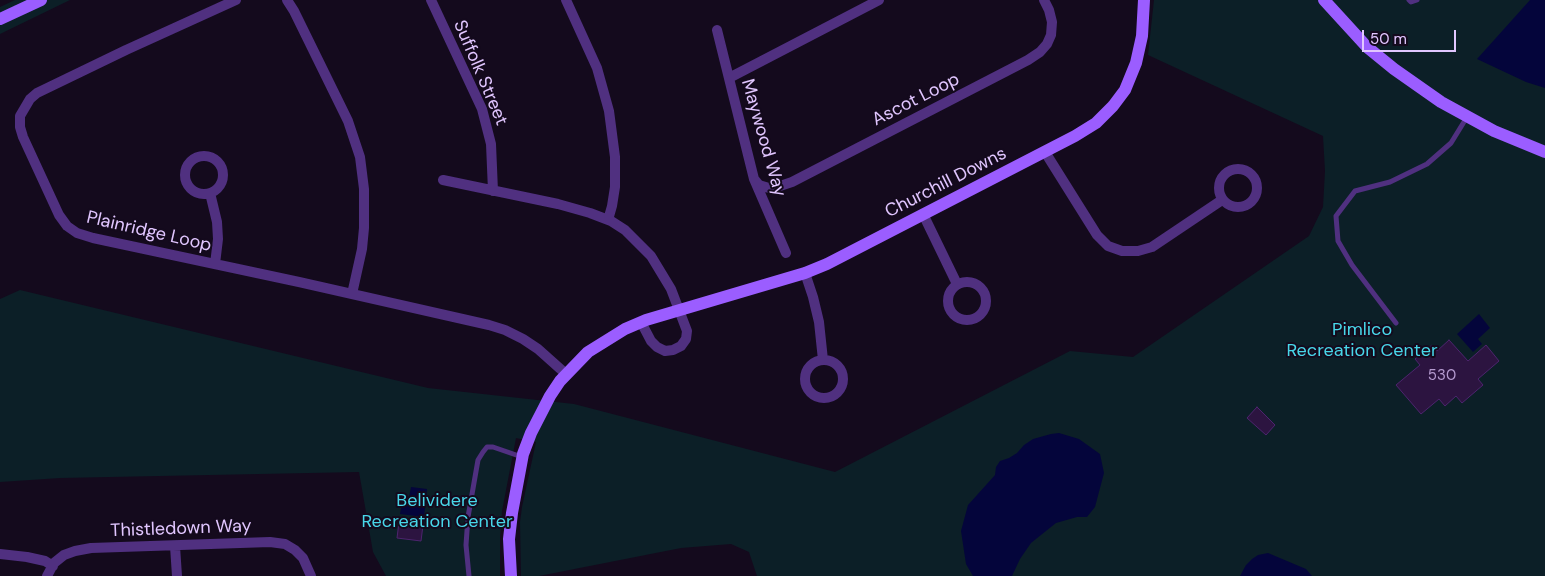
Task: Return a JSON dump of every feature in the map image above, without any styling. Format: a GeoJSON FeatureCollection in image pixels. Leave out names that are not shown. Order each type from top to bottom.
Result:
{"type":"FeatureCollection","features":[{"type":"Feature","properties":{"kind":"street"},"geometry":{"type":"LineString","coordinates":[[0,19],[41,0]]}},
{"type":"Feature","properties":{"kind":"street","name":"Plainridge Loop"},"geometry":{"type":"LineString","coordinates":[[236,0],[126,50],[37,93],[30,99],[20,116],[20,127],[59,215],[67,226],[77,233],[93,238],[464,319],[505,330],[538,349],[566,374]]}},
{"type":"Feature","properties":{"kind":"street"},"geometry":{"type":"LineString","coordinates":[[287,0],[348,121],[360,158],[364,189],[364,228],[362,249],[352,294]]}},
{"type":"Feature","properties":{"kind":"street","name":"Suffolk Street"},"geometry":{"type":"LineString","coordinates":[[430,0],[482,110],[491,144],[494,191]]}},
{"type":"Feature","properties":{"kind":"street"},"geometry":{"type":"LineString","coordinates":[[566,0],[597,68],[609,111],[615,172],[612,206],[608,220]]}},
{"type":"Feature","properties":{"kind":"street"},"geometry":{"type":"LineString","coordinates":[[729,78],[879,0]]}},
{"type":"Feature","properties":{"kind":"street","name":"Ascot Loop"},"geometry":{"type":"LineString","coordinates":[[754,179],[759,185],[769,188],[792,182],[1028,60],[1040,52],[1047,44],[1051,35],[1052,22],[1044,0]]}},
{"type":"Feature","properties":{"kind":"street","name":"Churchill Downs"},"geometry":{"type":"LineString","coordinates":[[511,576],[509,539],[522,457],[531,433],[550,396],[566,374],[588,352],[624,329],[641,322],[806,273],[853,251],[1045,152],[1096,123],[1125,90],[1136,63],[1142,36],[1144,0]]}},
{"type":"Feature","properties":{"kind":"street"},"geometry":{"type":"LineString","coordinates":[[1324,0],[1367,47],[1394,69],[1442,102],[1494,130],[1545,152]]}},
{"type":"Feature","properties":{"kind":"street","name":"Maywood Way"},"geometry":{"type":"LineString","coordinates":[[717,30],[754,179],[786,253]]}},
{"type":"Feature","properties":{"kind":"street"},"geometry":{"type":"LineString","coordinates":[[1045,152],[1097,235],[1108,246],[1122,251],[1138,251],[1152,247],[1222,200]]}},
{"type":"Feature","properties":{"kind":"street"},"geometry":{"type":"LineString","coordinates":[[443,180],[590,212],[625,230],[651,256],[671,289],[687,331],[686,339],[673,350],[657,347],[651,341],[641,322]]}},
{"type":"Feature","properties":{"kind":"street"},"geometry":{"type":"LineString","coordinates":[[210,193],[217,222],[218,239],[215,264]]}},
{"type":"Feature","properties":{"kind":"street"},"geometry":{"type":"LineString","coordinates":[[923,214],[957,284]]}},
{"type":"Feature","properties":{"kind":"street"},"geometry":{"type":"LineString","coordinates":[[806,273],[819,322],[823,360]]}},
{"type":"Feature","properties":{"kind":"street","name":"Thistledown Way"},"geometry":{"type":"LineString","coordinates":[[47,576],[53,566],[64,555],[75,550],[270,542],[285,544],[295,550],[303,558],[311,576]]}},
{"type":"Feature","properties":{"kind":"street"},"geometry":{"type":"LineString","coordinates":[[175,546],[178,576]]}},
{"type":"Feature","properties":{"kind":"street"},"geometry":{"type":"LineString","coordinates":[[0,554],[27,557],[53,566]]}},
{"type":"Feature","properties":{"kind":"lane"},"geometry":{"type":"LineString","coordinates":[[1409,0],[1411,2],[1417,0]]}},
{"type":"Feature","properties":{"kind":"lane"},"geometry":{"type":"LineString","coordinates":[[1396,323],[1352,265],[1338,241],[1336,216],[1355,191],[1390,182],[1427,164],[1451,143],[1468,116]]}},
{"type":"Feature","properties":{"kind":"lane"},"geometry":{"type":"LineString","coordinates":[[469,576],[466,545],[473,483],[478,460],[483,452],[493,447],[522,457]]}},
{"type":"Feature","properties":{"kind":"green space"},"geometry":{"type":"Polygon","coordinates":[[[15,0],[70,0],[0,34],[0,7],[15,0]]]}},
{"type":"Feature","properties":{"kind":"green space"},"geometry":{"type":"Polygon","coordinates":[[[1154,0],[1545,0],[1545,576],[757,576],[749,552],[731,544],[681,548],[539,576],[521,576],[520,522],[536,442],[516,438],[502,511],[500,576],[386,576],[373,552],[359,472],[60,478],[0,482],[0,299],[20,290],[428,388],[574,404],[835,472],[1070,351],[1133,357],[1309,236],[1323,207],[1325,171],[1323,136],[1148,55],[1154,0]]]}},
{"type":"Feature","properties":{"kind":"shaded area"},"geometry":{"type":"Polygon","coordinates":[[[1530,0],[1545,0],[1545,88],[1526,82],[1477,59],[1530,0]]]}},
{"type":"Feature","properties":{"kind":"shaded area"},"geometry":{"type":"Polygon","coordinates":[[[1479,314],[1490,328],[1478,339],[1482,344],[1473,352],[1457,334],[1479,314]]]}},
{"type":"Feature","properties":{"kind":"shaded area"},"geometry":{"type":"Polygon","coordinates":[[[1059,433],[1079,439],[1100,454],[1104,473],[1095,507],[1087,517],[1077,517],[1056,523],[1031,543],[1020,559],[1012,576],[973,576],[966,564],[961,531],[968,505],[995,475],[996,467],[1000,461],[1017,453],[1033,439],[1059,433]]]}},
{"type":"Feature","properties":{"kind":"shaded area"},"geometry":{"type":"Polygon","coordinates":[[[411,487],[427,489],[424,517],[400,514],[402,503],[408,503],[411,487]]]}},
{"type":"Feature","properties":{"kind":"shaded area"},"geometry":{"type":"Polygon","coordinates":[[[1268,553],[1306,569],[1312,576],[1240,576],[1252,559],[1258,555],[1268,553]]]}},
{"type":"Feature","properties":{"kind":"building"},"geometry":{"type":"Polygon","coordinates":[[[1449,340],[1468,361],[1486,345],[1499,361],[1478,379],[1483,385],[1462,403],[1456,396],[1445,406],[1439,399],[1421,414],[1396,385],[1420,365],[1415,359],[1432,345],[1437,351],[1449,340]]]}},
{"type":"Feature","properties":{"kind":"building"},"geometry":{"type":"Polygon","coordinates":[[[1257,407],[1275,425],[1266,435],[1247,418],[1257,407]]]}},
{"type":"Feature","properties":{"kind":"building"},"geometry":{"type":"Polygon","coordinates":[[[399,522],[423,525],[421,541],[397,538],[399,522]]]}},
{"type":"Feature","properties":{"kind":"park label","name":"Pimlico Recreation Center"},"geometry":{"type":"Point","coordinates":[1362,340]}},
{"type":"Feature","properties":{"kind":"park label","name":"Belividere Recreation Center"},"geometry":{"type":"Point","coordinates":[437,511]}}]}
